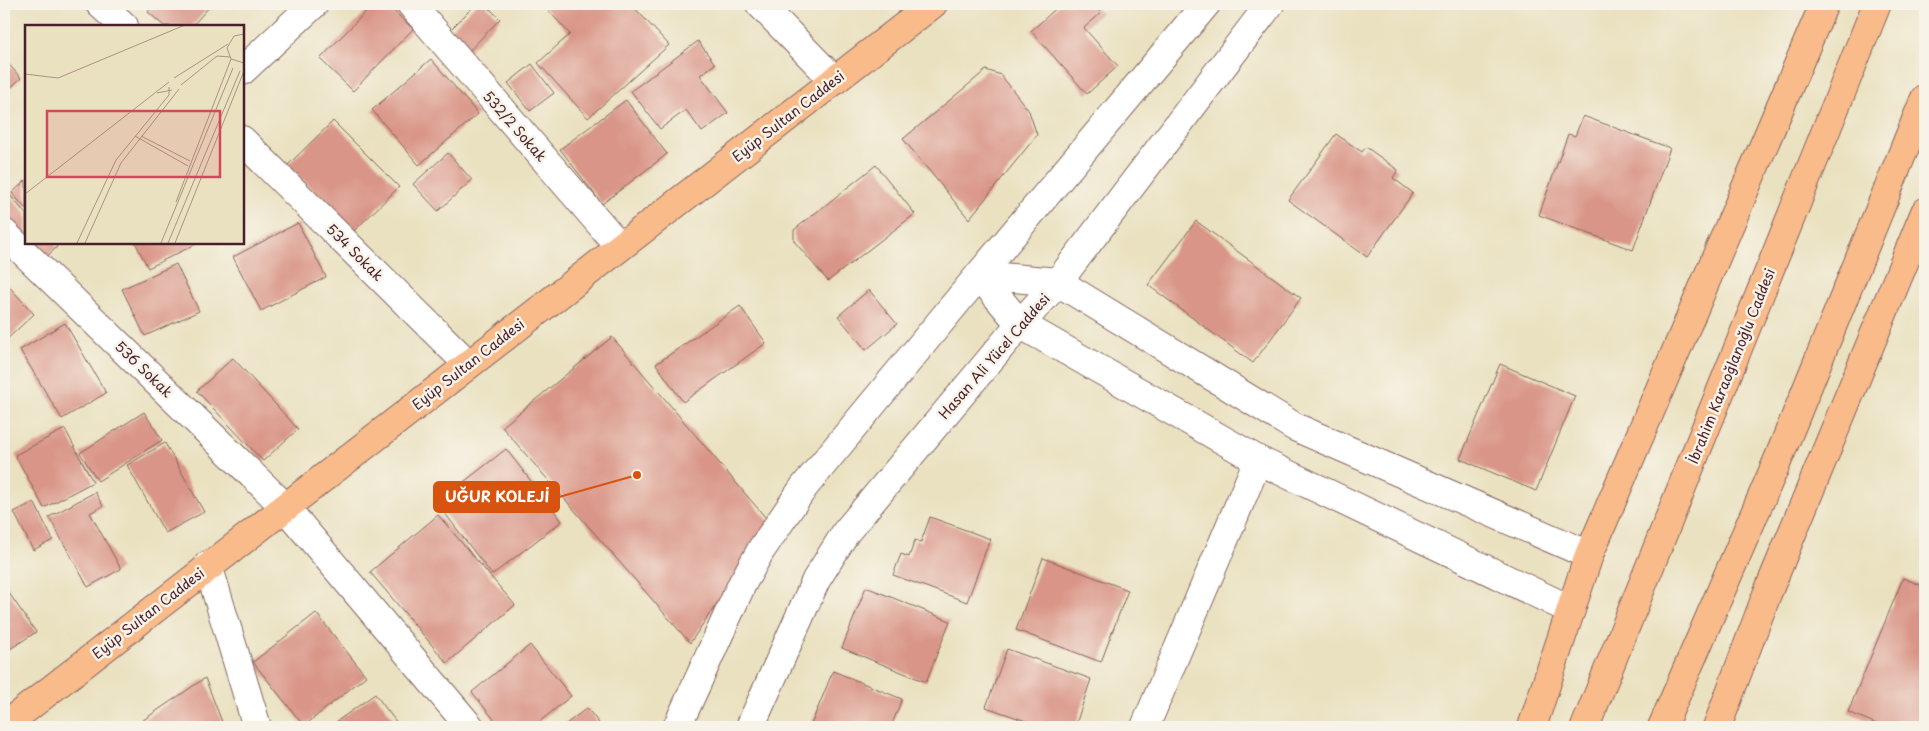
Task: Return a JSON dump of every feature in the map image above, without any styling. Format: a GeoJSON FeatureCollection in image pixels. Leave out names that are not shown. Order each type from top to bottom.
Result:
{"type":"FeatureCollection","features":[{"type":"Feature","properties":{"kind":"main road","name":"Eyüp Sultan Caddesi"},"geometry":{"type":"LineString","coordinates":[[4,726],[208,565],[933,4]]}},
{"type":"Feature","properties":{"kind":"main road"},"geometry":{"type":"LineString","coordinates":[[1532,727],[1589,555],[1824,4]]}},
{"type":"Feature","properties":{"kind":"main road","name":"İbrahim Karaoğlanoğlu Caddesi"},"geometry":{"type":"LineString","coordinates":[[1585,727],[1877,4]]}},
{"type":"Feature","properties":{"kind":"main road"},"geometry":{"type":"LineString","coordinates":[[1662,727],[1777,462],[1925,98]]}},
{"type":"Feature","properties":{"kind":"main road"},"geometry":{"type":"LineString","coordinates":[[1717,727],[1767,594],[1925,212]]}},
{"type":"Feature","properties":{"kind":"street"},"geometry":{"type":"LineString","coordinates":[[100,4],[123,25]]}},
{"type":"Feature","properties":{"kind":"street"},"geometry":{"type":"LineString","coordinates":[[244,69],[314,4]]}},
{"type":"Feature","properties":{"kind":"street","name":"532/2 Sokak"},"geometry":{"type":"LineString","coordinates":[[411,4],[620,247]]}},
{"type":"Feature","properties":{"kind":"street"},"geometry":{"type":"LineString","coordinates":[[760,4],[834,80]]}},
{"type":"Feature","properties":{"kind":"street"},"geometry":{"type":"LineString","coordinates":[[677,727],[721,626],[761,550],[821,465],[1206,4]]}},
{"type":"Feature","properties":{"kind":"street","name":"Hasan Ali Yücel Caddesi"},"geometry":{"type":"LineString","coordinates":[[750,727],[816,580],[846,532],[1020,324],[1058,282],[1270,4]]}},
{"type":"Feature","properties":{"kind":"street","name":"534 Sokak"},"geometry":{"type":"LineString","coordinates":[[244,142],[468,364]]}},
{"type":"Feature","properties":{"kind":"street","name":"536 Sokak"},"geometry":{"type":"LineString","coordinates":[[4,233],[15,258],[284,506],[470,727]]}},
{"type":"Feature","properties":{"kind":"street"},"geometry":{"type":"LineString","coordinates":[[979,274],[1058,282],[1295,427],[1589,555]]}},
{"type":"Feature","properties":{"kind":"street"},"geometry":{"type":"LineString","coordinates":[[979,274],[1020,324],[1258,460],[1572,610]]}},
{"type":"Feature","properties":{"kind":"street"},"geometry":{"type":"LineString","coordinates":[[1145,727],[1258,460]]}},
{"type":"Feature","properties":{"kind":"street"},"geometry":{"type":"LineString","coordinates":[[208,565],[257,727]]}},
{"type":"Feature","properties":{"kind":"building"},"geometry":{"type":"Polygon","coordinates":[[[155,4],[212,4],[193,25],[163,25],[148,12],[155,4]]]}},
{"type":"Feature","properties":{"kind":"building"},"geometry":{"type":"Polygon","coordinates":[[[373,4],[387,4],[413,29],[353,91],[320,59],[373,4]]]}},
{"type":"Feature","properties":{"kind":"building"},"geometry":{"type":"Polygon","coordinates":[[[476,4],[485,4],[500,19],[466,54],[446,34],[476,4]]]}},
{"type":"Feature","properties":{"kind":"building"},"geometry":{"type":"Polygon","coordinates":[[[542,4],[631,4],[669,45],[588,118],[538,63],[570,34],[542,4]]]}},
{"type":"Feature","properties":{"kind":"building"},"geometry":{"type":"Polygon","coordinates":[[[1061,4],[1093,4],[1101,13],[1084,28],[1118,66],[1087,94],[1031,31],[1061,4]]]}},
{"type":"Feature","properties":{"kind":"building"},"geometry":{"type":"Polygon","coordinates":[[[698,41],[715,64],[700,75],[728,113],[702,132],[686,110],[660,129],[631,91],[698,41]]]}},
{"type":"Feature","properties":{"kind":"building"},"geometry":{"type":"Polygon","coordinates":[[[4,59],[21,78],[4,94],[4,59]]]}},
{"type":"Feature","properties":{"kind":"building"},"geometry":{"type":"Polygon","coordinates":[[[431,59],[478,114],[419,165],[372,110],[431,59]]]}},
{"type":"Feature","properties":{"kind":"building"},"geometry":{"type":"Polygon","coordinates":[[[532,64],[554,93],[530,111],[508,83],[532,64]]]}},
{"type":"Feature","properties":{"kind":"building"},"geometry":{"type":"Polygon","coordinates":[[[986,70],[1001,75],[1029,111],[1037,135],[969,219],[903,139],[986,70]]]}},
{"type":"Feature","properties":{"kind":"building"},"geometry":{"type":"Polygon","coordinates":[[[626,100],[667,154],[602,204],[560,149],[626,100]]]}},
{"type":"Feature","properties":{"kind":"building"},"geometry":{"type":"Polygon","coordinates":[[[1583,116],[1670,148],[1633,250],[1539,215],[1568,134],[1575,136],[1583,116]]]}},
{"type":"Feature","properties":{"kind":"building"},"geometry":{"type":"Polygon","coordinates":[[[333,121],[399,187],[354,231],[288,165],[333,121]]]}},
{"type":"Feature","properties":{"kind":"building"},"geometry":{"type":"Polygon","coordinates":[[[1336,134],[1362,152],[1366,147],[1398,170],[1393,178],[1413,193],[1367,257],[1288,200],[1336,134]]]}},
{"type":"Feature","properties":{"kind":"building"},"geometry":{"type":"Polygon","coordinates":[[[448,153],[472,180],[438,211],[413,184],[448,153]]]}},
{"type":"Feature","properties":{"kind":"building"},"geometry":{"type":"Polygon","coordinates":[[[876,165],[915,214],[828,281],[794,241],[794,230],[876,165]]]}},
{"type":"Feature","properties":{"kind":"building"},"geometry":{"type":"Polygon","coordinates":[[[25,181],[25,208],[12,193],[25,181]]]}},
{"type":"Feature","properties":{"kind":"building"},"geometry":{"type":"Polygon","coordinates":[[[8,193],[25,213],[25,244],[4,220],[4,196],[8,193]]]}},
{"type":"Feature","properties":{"kind":"building"},"geometry":{"type":"Polygon","coordinates":[[[1196,221],[1301,298],[1253,363],[1148,285],[1196,221]]]}},
{"type":"Feature","properties":{"kind":"building"},"geometry":{"type":"Polygon","coordinates":[[[298,223],[326,277],[261,311],[233,257],[298,223]]]}},
{"type":"Feature","properties":{"kind":"building"},"geometry":{"type":"Polygon","coordinates":[[[25,244],[54,244],[57,247],[41,262],[25,244]]]}},
{"type":"Feature","properties":{"kind":"building"},"geometry":{"type":"Polygon","coordinates":[[[136,244],[196,244],[148,268],[136,244]]]}},
{"type":"Feature","properties":{"kind":"building"},"geometry":{"type":"Polygon","coordinates":[[[176,264],[199,311],[145,336],[122,289],[176,264]]]}},
{"type":"Feature","properties":{"kind":"building"},"geometry":{"type":"Polygon","coordinates":[[[4,281],[34,314],[4,342],[4,281]]]}},
{"type":"Feature","properties":{"kind":"building"},"geometry":{"type":"Polygon","coordinates":[[[869,290],[897,324],[866,350],[838,316],[869,290]]]}},
{"type":"Feature","properties":{"kind":"building"},"geometry":{"type":"Polygon","coordinates":[[[740,306],[766,343],[683,402],[656,364],[740,306]]]}},
{"type":"Feature","properties":{"kind":"building"},"geometry":{"type":"Polygon","coordinates":[[[65,323],[106,393],[62,419],[20,350],[65,323]]]}},
{"type":"Feature","properties":{"kind":"building"},"geometry":{"type":"Polygon","coordinates":[[[612,337],[771,524],[690,643],[502,427],[612,337]]]}},
{"type":"Feature","properties":{"kind":"building"},"geometry":{"type":"Polygon","coordinates":[[[233,358],[298,429],[263,461],[197,391],[233,358]]]}},
{"type":"Feature","properties":{"kind":"building"},"geometry":{"type":"Polygon","coordinates":[[[1500,364],[1575,396],[1536,491],[1460,459],[1500,364]]]}},
{"type":"Feature","properties":{"kind":"building"},"geometry":{"type":"Polygon","coordinates":[[[144,412],[162,440],[98,481],[80,453],[144,412]]]}},
{"type":"Feature","properties":{"kind":"building"},"geometry":{"type":"Polygon","coordinates":[[[65,429],[93,482],[44,508],[15,455],[65,429]]]}},
{"type":"Feature","properties":{"kind":"building"},"geometry":{"type":"Polygon","coordinates":[[[165,443],[204,512],[165,533],[127,465],[165,443]]]}},
{"type":"Feature","properties":{"kind":"building"},"geometry":{"type":"Polygon","coordinates":[[[506,449],[562,521],[492,575],[437,503],[506,449]]]}},
{"type":"Feature","properties":{"kind":"building"},"geometry":{"type":"Polygon","coordinates":[[[95,492],[103,506],[90,513],[121,569],[88,587],[49,517],[95,492]]]}},
{"type":"Feature","properties":{"kind":"building"},"geometry":{"type":"Polygon","coordinates":[[[34,502],[53,540],[33,550],[14,512],[34,502]]]}},
{"type":"Feature","properties":{"kind":"building"},"geometry":{"type":"Polygon","coordinates":[[[438,515],[515,605],[447,663],[370,572],[438,515]]]}},
{"type":"Feature","properties":{"kind":"building"},"geometry":{"type":"Polygon","coordinates":[[[930,517],[990,539],[967,602],[893,575],[901,554],[909,557],[915,540],[921,542],[930,517]]]}},
{"type":"Feature","properties":{"kind":"building"},"geometry":{"type":"Polygon","coordinates":[[[1043,558],[1128,590],[1101,662],[1016,630],[1043,558]]]}},
{"type":"Feature","properties":{"kind":"building"},"geometry":{"type":"Polygon","coordinates":[[[1903,578],[1925,587],[1925,727],[1884,727],[1848,712],[1903,578]]]}},
{"type":"Feature","properties":{"kind":"building"},"geometry":{"type":"Polygon","coordinates":[[[4,586],[36,632],[4,653],[4,586]]]}},
{"type":"Feature","properties":{"kind":"building"},"geometry":{"type":"Polygon","coordinates":[[[866,587],[950,621],[926,682],[842,648],[866,587]]]}},
{"type":"Feature","properties":{"kind":"building"},"geometry":{"type":"Polygon","coordinates":[[[316,613],[366,676],[304,726],[253,662],[316,613]]]}},
{"type":"Feature","properties":{"kind":"building"},"geometry":{"type":"Polygon","coordinates":[[[530,645],[571,696],[533,727],[500,727],[472,692],[530,645]]]}},
{"type":"Feature","properties":{"kind":"building"},"geometry":{"type":"Polygon","coordinates":[[[1007,649],[1091,679],[1075,727],[1043,727],[986,707],[1007,649]]]}},
{"type":"Feature","properties":{"kind":"building"},"geometry":{"type":"Polygon","coordinates":[[[833,671],[902,699],[891,727],[810,727],[833,671]]]}},
{"type":"Feature","properties":{"kind":"building"},"geometry":{"type":"Polygon","coordinates":[[[205,678],[224,727],[133,727],[205,678]]]}},
{"type":"Feature","properties":{"kind":"building"},"geometry":{"type":"Polygon","coordinates":[[[375,694],[400,727],[329,727],[375,694]]]}},
{"type":"Feature","properties":{"kind":"building"},"geometry":{"type":"Polygon","coordinates":[[[587,708],[602,727],[562,727],[587,708]]]}},
{"type":"Feature","properties":{"kind":"place","name":"UĞUR KOLEJİ"},"geometry":{"type":"Point","coordinates":[637,475]}}]}
